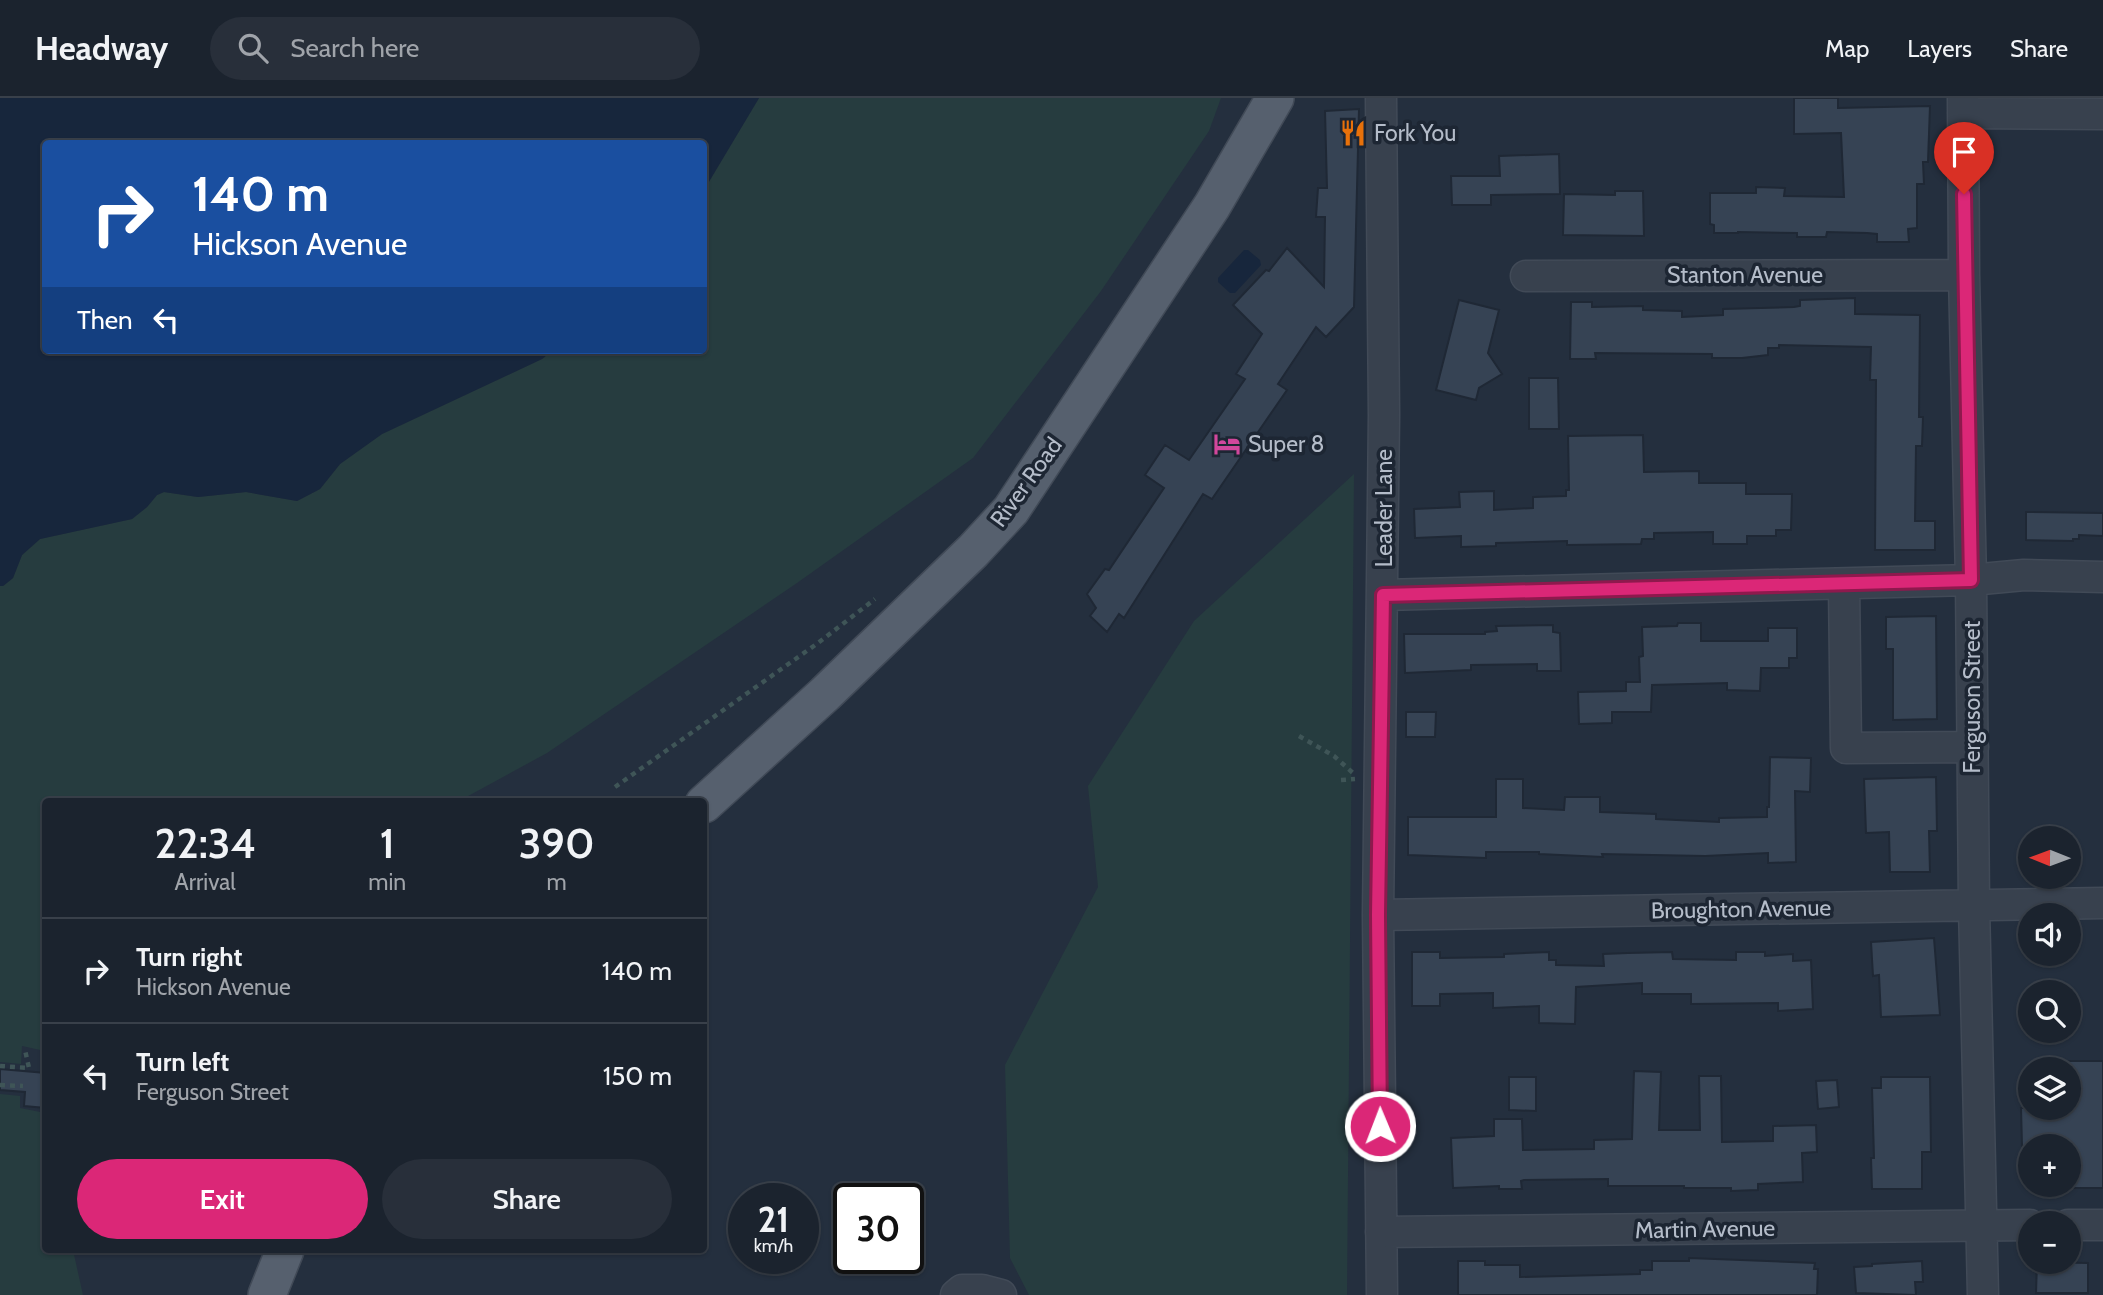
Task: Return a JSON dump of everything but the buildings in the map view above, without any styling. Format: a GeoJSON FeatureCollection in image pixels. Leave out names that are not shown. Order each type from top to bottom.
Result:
{"type":"FeatureCollection","features":[{"type":"Feature","properties":{"kind":"main road","name":"River Road"},"geometry":{"type":"LineString","coordinates":[[707,801],[825,694],[973,551],[1011,510],[1212,206],[1275,98]]}},
{"type":"Feature","properties":{"kind":"main road"},"geometry":{"type":"LineString","coordinates":[[267,1295],[284,1253]]}},
{"type":"Feature","properties":{"kind":"street","name":"Leader Lane"},"geometry":{"type":"LineString","coordinates":[[1381,98],[1384,401],[1378,915],[1382,1295]]}},
{"type":"Feature","properties":{"kind":"street"},"geometry":{"type":"LineString","coordinates":[[1963,106],[2049,106],[2103,114]]}},
{"type":"Feature","properties":{"kind":"street","name":"Ferguson Street"},"geometry":{"type":"LineString","coordinates":[[1963,106],[1974,906],[1983,1295]]}},
{"type":"Feature","properties":{"kind":"street","name":"Stanton Avenue"},"geometry":{"type":"LineString","coordinates":[[1526,276],[1964,275]]}},
{"type":"Feature","properties":{"kind":"street"},"geometry":{"type":"LineString","coordinates":[[1383,595],[1844,584],[1971,580],[2024,575],[2103,577]]}},
{"type":"Feature","properties":{"kind":"street"},"geometry":{"type":"LineString","coordinates":[[1844,584],[1846,748],[1973,747]]}},
{"type":"Feature","properties":{"kind":"street","name":"Broughton Avenue"},"geometry":{"type":"LineString","coordinates":[[1378,915],[2103,903]]}},
{"type":"Feature","properties":{"kind":"street","name":"Martin Avenue"},"geometry":{"type":"LineString","coordinates":[[1381,1232],[2018,1225]]}},
{"type":"Feature","properties":{"kind":"street"},"geometry":{"type":"LineString","coordinates":[[2081,1225],[2103,1225]]}},
{"type":"Feature","properties":{"kind":"street"},"geometry":{"type":"LineString","coordinates":[[956,1295],[962,1290],[982,1290],[1001,1295]]}},
{"type":"Feature","properties":{"kind":"path"},"geometry":{"type":"LineString","coordinates":[[615,787],[818,643],[881,594]]}},
{"type":"Feature","properties":{"kind":"path"},"geometry":{"type":"LineString","coordinates":[[1299,736],[1334,756],[1360,778]]}},
{"type":"Feature","properties":{"kind":"path"},"geometry":{"type":"LineString","coordinates":[[0,1066],[29,1068],[25,1050]]}},
{"type":"Feature","properties":{"kind":"path"},"geometry":{"type":"LineString","coordinates":[[0,1085],[23,1086]]}},
{"type":"Feature","properties":{"kind":"green space"},"geometry":{"type":"Polygon","coordinates":[[[759,98],[1221,98],[1209,131],[1101,291],[973,458],[797,583],[547,753],[464,798],[42,798],[42,1050],[22,1046],[21,1064],[0,1062],[0,586],[13,578],[22,555],[40,539],[132,519],[157,495],[164,492],[198,497],[246,492],[297,501],[320,489],[340,464],[382,434],[548,354],[707,354],[707,185],[759,98]]]}},
{"type":"Feature","properties":{"kind":"green space"},"geometry":{"type":"Polygon","coordinates":[[[1354,474],[1347,1295],[1029,1295],[1010,1258],[1005,1065],[1098,887],[1088,786],[1194,621],[1354,474]]]}},
{"type":"Feature","properties":{"kind":"green space"},"geometry":{"type":"Polygon","coordinates":[[[0,1094],[20,1096],[20,1108],[42,1112],[42,1253],[74,1253],[83,1295],[0,1295],[0,1094]]]}},
{"type":"Feature","properties":{"kind":"water"},"geometry":{"type":"Polygon","coordinates":[[[0,98],[759,98],[707,185],[707,140],[42,140],[42,354],[548,354],[382,434],[340,464],[320,489],[297,501],[246,492],[198,497],[164,492],[157,495],[132,519],[40,539],[22,555],[13,578],[0,586],[0,98]]]}},
{"type":"Feature","properties":{"kind":"water"},"geometry":{"type":"Polygon","coordinates":[[[1244,250],[1248,250],[1260,260],[1261,265],[1235,293],[1230,293],[1218,282],[1218,278],[1244,250]]]}},
{"type":"Feature","properties":{"kind":"place","name":"Fork You"},"geometry":{"type":"Point","coordinates":[1353,133]}},
{"type":"Feature","properties":{"kind":"place","name":"Super 8"},"geometry":{"type":"Point","coordinates":[1227,444]}},
{"type":"Feature","properties":{"kind":"route"},"geometry":{"type":"LineString","coordinates":[[1380,1126],[1378,915],[1383,595],[1971,580],[1964,194]]}}]}
